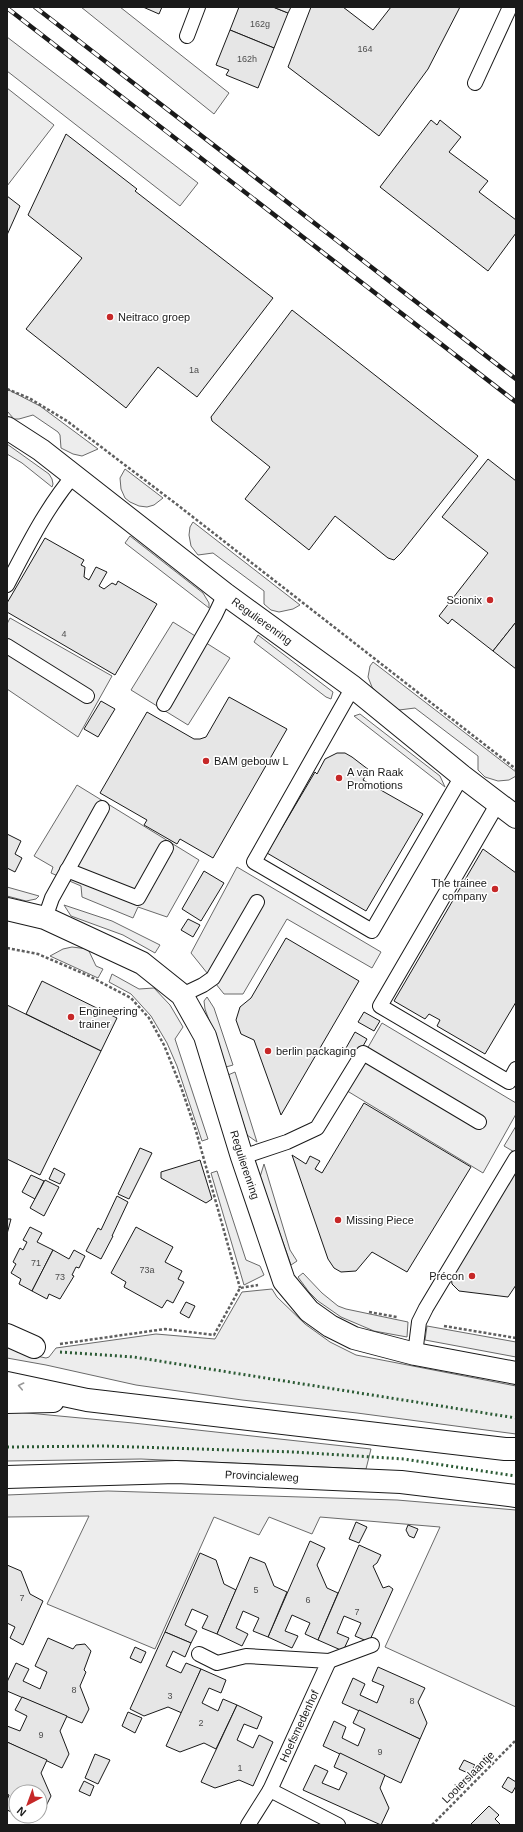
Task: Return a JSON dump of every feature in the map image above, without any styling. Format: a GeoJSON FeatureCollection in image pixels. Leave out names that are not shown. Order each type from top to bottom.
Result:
{"type":"FeatureCollection","features":[{"type":"Feature","properties":{"kind":"street","name":"Regulierenring"},"geometry":{"type":"LineString","coordinates":[[7,428],[41,450],[225,594],[353,687],[462,776],[516,817]]}},
{"type":"Feature","properties":{"kind":"street","name":"Regulierenring"},"geometry":{"type":"LineString","coordinates":[[7,909],[45,918],[142,963],[182,995],[205,1036],[242,1157],[284,1281],[309,1311],[330,1326],[354,1338],[415,1354],[516,1373]]}},
{"type":"Feature","properties":{"kind":"street"},"geometry":{"type":"LineString","coordinates":[[7,1335],[34,1347]]}},
{"type":"Feature","properties":{"kind":"street"},"geometry":{"type":"LineString","coordinates":[[7,1383],[87,1400],[512,1451]]}},
{"type":"Feature","properties":{"kind":"street"},"geometry":{"type":"LineString","coordinates":[[7,1402],[87,1400]]}},
{"type":"Feature","properties":{"kind":"street","name":"Provincialeweg"},"geometry":{"type":"LineString","coordinates":[[7,1476],[176,1472],[401,1482],[516,1496]]}},
{"type":"Feature","properties":{"kind":"lane"},"geometry":{"type":"LineString","coordinates":[[186,36],[198,7]]}},
{"type":"Feature","properties":{"kind":"lane"},"geometry":{"type":"LineString","coordinates":[[475,83],[510,7]]}},
{"type":"Feature","properties":{"kind":"lane"},"geometry":{"type":"LineString","coordinates":[[7,585],[42,520],[58,494],[74,475]]}},
{"type":"Feature","properties":{"kind":"lane"},"geometry":{"type":"LineString","coordinates":[[164,704],[215,615],[225,594]]}},
{"type":"Feature","properties":{"kind":"lane"},"geometry":{"type":"LineString","coordinates":[[7,646],[87,696]]}},
{"type":"Feature","properties":{"kind":"lane"},"geometry":{"type":"LineString","coordinates":[[353,687],[254,862],[372,931],[462,776]]}},
{"type":"Feature","properties":{"kind":"lane"},"geometry":{"type":"LineString","coordinates":[[498,803],[380,1006],[509,1082],[516,1069]]}},
{"type":"Feature","properties":{"kind":"lane"},"geometry":{"type":"LineString","coordinates":[[45,918],[52,898],[102,808]]}},
{"type":"Feature","properties":{"kind":"lane"},"geometry":{"type":"LineString","coordinates":[[67,870],[138,898],[166,848]]}},
{"type":"Feature","properties":{"kind":"lane"},"geometry":{"type":"LineString","coordinates":[[182,995],[203,985],[213,978],[257,902]]}},
{"type":"Feature","properties":{"kind":"lane"},"geometry":{"type":"LineString","coordinates":[[242,1157],[287,1142],[317,1128],[363,1053],[479,1122]]}},
{"type":"Feature","properties":{"kind":"lane"},"geometry":{"type":"LineString","coordinates":[[415,1354],[419,1322],[426,1308],[516,1158]]}},
{"type":"Feature","properties":{"kind":"lane"},"geometry":{"type":"LineString","coordinates":[[199,1654],[217,1663],[246,1656],[329,1661],[372,1645]]}},
{"type":"Feature","properties":{"kind":"lane","name":"Hoefsmedenhof"},"geometry":{"type":"LineString","coordinates":[[248,1825],[270,1790],[329,1661]]}},
{"type":"Feature","properties":{"kind":"lane"},"geometry":{"type":"LineString","coordinates":[[270,1790],[338,1825]]}},
{"type":"Feature","properties":{"kind":"path"},"geometry":{"type":"LineString","coordinates":[[7,389],[29,398],[67,421],[175,502],[516,769]]}},
{"type":"Feature","properties":{"kind":"path"},"geometry":{"type":"LineString","coordinates":[[7,948],[38,954],[87,975],[130,998],[150,1018],[164,1045],[181,1087],[196,1131],[240,1288],[214,1335],[165,1329],[34,1347]]}},
{"type":"Feature","properties":{"kind":"path"},"geometry":{"type":"LineString","coordinates":[[240,1288],[284,1281]]}},
{"type":"Feature","properties":{"kind":"path","name":"Looierslaantje"},"geometry":{"type":"LineString","coordinates":[[432,1825],[516,1740]]}},
{"type":"Feature","properties":{"kind":"shaded area"},"geometry":{"type":"Polygon","coordinates":[[[81,7],[120,7],[229,93],[214,114],[81,7]]]}},
{"type":"Feature","properties":{"kind":"shaded area"},"geometry":{"type":"Polygon","coordinates":[[[7,37],[198,183],[180,206],[7,71],[7,37]]]}},
{"type":"Feature","properties":{"kind":"shaded area"},"geometry":{"type":"Polygon","coordinates":[[[7,88],[54,125],[7,186],[7,88]]]}},
{"type":"Feature","properties":{"kind":"shaded area"},"geometry":{"type":"Polygon","coordinates":[[[7,389],[40,406],[98,449],[82,456],[73,454],[61,448],[60,435],[58,432],[33,415],[14,419],[7,411],[7,389]]]}},
{"type":"Feature","properties":{"kind":"shaded area"},"geometry":{"type":"Polygon","coordinates":[[[7,444],[49,474],[52,479],[52,487],[22,463],[7,454],[7,444]]]}},
{"type":"Feature","properties":{"kind":"shaded area"},"geometry":{"type":"Polygon","coordinates":[[[125,469],[163,498],[154,505],[147,507],[139,506],[130,502],[125,498],[121,489],[120,478],[125,469]]]}},
{"type":"Feature","properties":{"kind":"shaded area"},"geometry":{"type":"Polygon","coordinates":[[[193,522],[300,605],[293,609],[279,612],[271,610],[264,604],[264,591],[213,553],[198,555],[191,546],[189,535],[190,527],[193,522]]]}},
{"type":"Feature","properties":{"kind":"shaded area"},"geometry":{"type":"Polygon","coordinates":[[[130,536],[203,593],[209,603],[209,608],[125,543],[130,536]]]}},
{"type":"Feature","properties":{"kind":"shaded area"},"geometry":{"type":"Polygon","coordinates":[[[10,618],[112,676],[78,737],[7,689],[7,624],[10,618]]]}},
{"type":"Feature","properties":{"kind":"shaded area"},"geometry":{"type":"Polygon","coordinates":[[[173,622],[230,658],[188,725],[131,690],[173,622]]]}},
{"type":"Feature","properties":{"kind":"shaded area"},"geometry":{"type":"Polygon","coordinates":[[[258,635],[333,692],[331,699],[326,697],[254,642],[258,635]]]}},
{"type":"Feature","properties":{"kind":"shaded area"},"geometry":{"type":"Polygon","coordinates":[[[373,662],[516,772],[516,776],[509,780],[498,781],[485,777],[478,770],[478,756],[415,708],[399,710],[378,694],[372,687],[368,677],[370,666],[373,662]]]}},
{"type":"Feature","properties":{"kind":"shaded area"},"geometry":{"type":"Polygon","coordinates":[[[360,714],[440,776],[445,787],[354,716],[360,714]]]}},
{"type":"Feature","properties":{"kind":"shaded area"},"geometry":{"type":"Polygon","coordinates":[[[77,785],[199,860],[167,917],[138,907],[133,918],[82,897],[81,886],[51,873],[53,867],[34,856],[77,785]]]}},
{"type":"Feature","properties":{"kind":"shaded area"},"geometry":{"type":"Polygon","coordinates":[[[237,867],[381,952],[372,968],[287,919],[243,994],[224,994],[191,953],[237,867]]]}},
{"type":"Feature","properties":{"kind":"shaded area"},"geometry":{"type":"Polygon","coordinates":[[[7,887],[39,896],[36,899],[26,901],[7,896],[7,887]]]}},
{"type":"Feature","properties":{"kind":"shaded area"},"geometry":{"type":"Polygon","coordinates":[[[64,905],[112,921],[160,945],[155,953],[123,935],[71,916],[64,905]]]}},
{"type":"Feature","properties":{"kind":"shaded area"},"geometry":{"type":"Polygon","coordinates":[[[72,947],[88,949],[96,966],[103,969],[98,978],[50,956],[63,949],[72,947]]]}},
{"type":"Feature","properties":{"kind":"shaded area"},"geometry":{"type":"Polygon","coordinates":[[[112,974],[139,989],[154,988],[170,1005],[183,1027],[175,1039],[208,1139],[202,1141],[177,1066],[167,1043],[151,1016],[131,994],[109,982],[112,974]]]}},
{"type":"Feature","properties":{"kind":"shaded area"},"geometry":{"type":"Polygon","coordinates":[[[207,997],[214,1008],[233,1065],[226,1067],[205,1009],[204,1001],[207,997]]]}},
{"type":"Feature","properties":{"kind":"shaded area"},"geometry":{"type":"Polygon","coordinates":[[[382,1023],[516,1103],[516,1114],[483,1173],[344,1089],[382,1023]]]}},
{"type":"Feature","properties":{"kind":"shaded area"},"geometry":{"type":"Polygon","coordinates":[[[235,1072],[257,1142],[247,1135],[228,1075],[235,1072]]]}},
{"type":"Feature","properties":{"kind":"shaded area"},"geometry":{"type":"Polygon","coordinates":[[[516,1126],[516,1153],[504,1146],[516,1126]]]}},
{"type":"Feature","properties":{"kind":"shaded area"},"geometry":{"type":"Polygon","coordinates":[[[264,1164],[290,1250],[297,1261],[291,1265],[260,1177],[264,1164]]]}},
{"type":"Feature","properties":{"kind":"shaded area"},"geometry":{"type":"Polygon","coordinates":[[[217,1171],[246,1260],[260,1266],[264,1275],[244,1285],[211,1173],[217,1171]]]}},
{"type":"Feature","properties":{"kind":"shaded area"},"geometry":{"type":"Polygon","coordinates":[[[303,1273],[322,1293],[338,1306],[408,1322],[407,1337],[374,1331],[341,1317],[318,1301],[309,1292],[298,1277],[303,1273]]]}},
{"type":"Feature","properties":{"kind":"shaded area"},"geometry":{"type":"Polygon","coordinates":[[[272,1289],[277,1297],[305,1324],[330,1342],[356,1355],[516,1386],[516,1434],[357,1413],[242,1400],[136,1385],[7,1358],[7,1344],[17,1352],[46,1358],[49,1357],[56,1348],[156,1334],[215,1339],[242,1292],[272,1289]]]}},
{"type":"Feature","properties":{"kind":"shaded area"},"geometry":{"type":"Polygon","coordinates":[[[427,1326],[516,1342],[516,1357],[425,1340],[427,1326]]]}},
{"type":"Feature","properties":{"kind":"shaded area"},"geometry":{"type":"Polygon","coordinates":[[[7,1411],[371,1449],[366,1469],[141,1459],[7,1461],[7,1411]]]}},
{"type":"Feature","properties":{"kind":"shaded area"},"geometry":{"type":"Polygon","coordinates":[[[108,1491],[397,1500],[516,1510],[516,1707],[385,1647],[440,1527],[320,1517],[312,1534],[269,1517],[259,1535],[214,1517],[155,1649],[47,1604],[89,1516],[7,1517],[7,1495],[108,1491]]]}},
{"type":"Feature","properties":{"kind":"building"},"geometry":{"type":"Polygon","coordinates":[[[143,7],[162,7],[159,14],[143,7]]]}},
{"type":"Feature","properties":{"kind":"building"},"geometry":{"type":"Polygon","coordinates":[[[239,7],[273,7],[288,13],[274,48],[230,30],[239,7]]]}},
{"type":"Feature","properties":{"kind":"building"},"geometry":{"type":"Polygon","coordinates":[[[273,7],[291,7],[288,13],[273,7]]]}},
{"type":"Feature","properties":{"kind":"building"},"geometry":{"type":"Polygon","coordinates":[[[311,7],[343,7],[373,30],[391,7],[460,7],[428,69],[379,136],[288,67],[311,7]]]}},
{"type":"Feature","properties":{"kind":"building"},"geometry":{"type":"Polygon","coordinates":[[[230,30],[274,48],[258,88],[226,75],[229,70],[216,65],[230,30]]]}},
{"type":"Feature","properties":{"kind":"building"},"geometry":{"type":"Polygon","coordinates":[[[431,120],[437,125],[440,120],[461,137],[449,152],[488,181],[479,192],[516,220],[516,233],[488,271],[380,187],[431,120]]]}},
{"type":"Feature","properties":{"kind":"building"},"geometry":{"type":"Polygon","coordinates":[[[66,134],[137,189],[135,191],[273,298],[197,397],[158,367],[126,408],[26,329],[82,258],[28,215],[66,134]]]}},
{"type":"Feature","properties":{"kind":"building"},"geometry":{"type":"Polygon","coordinates":[[[7,196],[20,206],[7,235],[7,196]]]}},
{"type":"Feature","properties":{"kind":"building"},"geometry":{"type":"Polygon","coordinates":[[[292,310],[478,456],[394,560],[388,558],[335,516],[309,550],[245,499],[270,467],[212,421],[211,417],[292,310]]]}},
{"type":"Feature","properties":{"kind":"building"},"geometry":{"type":"Polygon","coordinates":[[[488,459],[516,481],[516,622],[493,651],[452,619],[448,624],[439,616],[488,553],[442,517],[488,459]]]}},
{"type":"Feature","properties":{"kind":"building"},"geometry":{"type":"Polygon","coordinates":[[[45,538],[84,560],[81,565],[85,567],[84,577],[89,580],[96,567],[107,572],[99,586],[104,589],[112,583],[116,585],[118,581],[157,604],[115,675],[7,612],[7,603],[45,538]]]}},
{"type":"Feature","properties":{"kind":"building"},"geometry":{"type":"Polygon","coordinates":[[[516,622],[516,669],[493,651],[516,622]]]}},
{"type":"Feature","properties":{"kind":"building"},"geometry":{"type":"Polygon","coordinates":[[[229,697],[287,729],[213,858],[180,839],[177,844],[144,825],[147,820],[100,793],[147,712],[194,739],[200,739],[206,737],[229,697]]]}},
{"type":"Feature","properties":{"kind":"building"},"geometry":{"type":"Polygon","coordinates":[[[101,701],[115,709],[98,737],[84,729],[101,701]]]}},
{"type":"Feature","properties":{"kind":"building"},"geometry":{"type":"Polygon","coordinates":[[[337,753],[345,753],[369,770],[363,780],[423,814],[366,911],[267,853],[315,772],[317,774],[325,759],[337,753]]]}},
{"type":"Feature","properties":{"kind":"building"},"geometry":{"type":"Polygon","coordinates":[[[7,834],[21,841],[15,854],[22,858],[15,872],[7,868],[7,834]]]}},
{"type":"Feature","properties":{"kind":"building"},"geometry":{"type":"Polygon","coordinates":[[[483,849],[516,873],[516,1002],[485,1054],[437,1026],[440,1020],[429,1014],[425,1019],[394,1001],[483,849]]]}},
{"type":"Feature","properties":{"kind":"building"},"geometry":{"type":"Polygon","coordinates":[[[204,871],[224,883],[201,921],[182,909],[204,871]]]}},
{"type":"Feature","properties":{"kind":"building"},"geometry":{"type":"Polygon","coordinates":[[[188,919],[200,925],[193,937],[181,930],[188,919]]]}},
{"type":"Feature","properties":{"kind":"building"},"geometry":{"type":"Polygon","coordinates":[[[286,938],[359,981],[281,1115],[254,1040],[241,1034],[236,1020],[240,1007],[251,998],[286,938]]]}},
{"type":"Feature","properties":{"kind":"building"},"geometry":{"type":"Polygon","coordinates":[[[42,981],[117,1018],[101,1051],[26,1014],[42,981]]]}},
{"type":"Feature","properties":{"kind":"building"},"geometry":{"type":"Polygon","coordinates":[[[7,1005],[101,1051],[40,1175],[7,1159],[7,1005]]]}},
{"type":"Feature","properties":{"kind":"building"},"geometry":{"type":"Polygon","coordinates":[[[364,1012],[380,1021],[374,1031],[358,1022],[364,1012]]]}},
{"type":"Feature","properties":{"kind":"building"},"geometry":{"type":"Polygon","coordinates":[[[355,1032],[367,1039],[358,1055],[346,1048],[355,1032]]]}},
{"type":"Feature","properties":{"kind":"building"},"geometry":{"type":"Polygon","coordinates":[[[364,1103],[471,1167],[407,1272],[372,1252],[356,1271],[341,1272],[334,1268],[328,1259],[292,1155],[306,1164],[310,1156],[320,1161],[315,1169],[322,1173],[364,1103]]]}},
{"type":"Feature","properties":{"kind":"building"},"geometry":{"type":"Polygon","coordinates":[[[140,1148],[152,1153],[129,1199],[118,1194],[140,1148]]]}},
{"type":"Feature","properties":{"kind":"building"},"geometry":{"type":"Polygon","coordinates":[[[200,1160],[212,1199],[206,1203],[161,1178],[161,1172],[200,1160]]]}},
{"type":"Feature","properties":{"kind":"building"},"geometry":{"type":"Polygon","coordinates":[[[516,1166],[516,1285],[508,1297],[459,1291],[452,1284],[451,1276],[516,1166]]]}},
{"type":"Feature","properties":{"kind":"building"},"geometry":{"type":"Polygon","coordinates":[[[54,1168],[65,1174],[60,1184],[49,1179],[54,1168]]]}},
{"type":"Feature","properties":{"kind":"building"},"geometry":{"type":"Polygon","coordinates":[[[31,1175],[44,1181],[35,1199],[22,1192],[31,1175]]]}},
{"type":"Feature","properties":{"kind":"building"},"geometry":{"type":"Polygon","coordinates":[[[45,1180],[59,1187],[44,1216],[30,1208],[45,1180]]]}},
{"type":"Feature","properties":{"kind":"building"},"geometry":{"type":"Polygon","coordinates":[[[117,1196],[128,1202],[101,1259],[86,1251],[98,1228],[101,1230],[117,1196]]]}},
{"type":"Feature","properties":{"kind":"building"},"geometry":{"type":"Polygon","coordinates":[[[7,1219],[11,1219],[7,1234],[7,1219]]]}},
{"type":"Feature","properties":{"kind":"building"},"geometry":{"type":"Polygon","coordinates":[[[30,1227],[42,1233],[37,1242],[53,1250],[32,1291],[19,1284],[21,1279],[11,1273],[16,1264],[13,1262],[20,1248],[23,1250],[27,1242],[23,1240],[30,1227]]]}},
{"type":"Feature","properties":{"kind":"building"},"geometry":{"type":"Polygon","coordinates":[[[136,1227],[173,1247],[165,1262],[182,1271],[178,1279],[184,1282],[173,1303],[167,1300],[162,1308],[124,1287],[126,1282],[111,1273],[136,1227]]]}},
{"type":"Feature","properties":{"kind":"building"},"geometry":{"type":"Polygon","coordinates":[[[53,1250],[69,1259],[74,1250],[85,1256],[79,1268],[76,1267],[72,1275],[74,1276],[60,1299],[49,1294],[47,1299],[32,1291],[53,1250]]]}},
{"type":"Feature","properties":{"kind":"building"},"geometry":{"type":"Polygon","coordinates":[[[186,1302],[195,1306],[189,1318],[180,1313],[186,1302]]]}},
{"type":"Feature","properties":{"kind":"building"},"geometry":{"type":"Polygon","coordinates":[[[356,1522],[367,1527],[359,1543],[349,1539],[356,1522]]]}},
{"type":"Feature","properties":{"kind":"building"},"geometry":{"type":"Polygon","coordinates":[[[408,1525],[418,1529],[414,1538],[409,1536],[406,1530],[408,1525]]]}},
{"type":"Feature","properties":{"kind":"building"},"geometry":{"type":"Polygon","coordinates":[[[310,1541],[325,1548],[317,1565],[327,1588],[338,1593],[318,1640],[305,1634],[310,1623],[292,1615],[285,1631],[298,1636],[292,1648],[268,1637],[310,1541]]]}},
{"type":"Feature","properties":{"kind":"building"},"geometry":{"type":"Polygon","coordinates":[[[359,1545],[381,1555],[377,1563],[373,1566],[383,1588],[389,1586],[393,1589],[369,1642],[355,1636],[361,1623],[344,1616],[337,1633],[349,1638],[343,1651],[318,1640],[359,1545]]]}},
{"type":"Feature","properties":{"kind":"building"},"geometry":{"type":"Polygon","coordinates":[[[200,1553],[216,1560],[224,1584],[236,1590],[217,1634],[202,1628],[208,1616],[192,1609],[185,1625],[197,1631],[191,1643],[165,1632],[200,1553]]]}},
{"type":"Feature","properties":{"kind":"building"},"geometry":{"type":"Polygon","coordinates":[[[250,1557],[265,1563],[274,1586],[287,1592],[268,1637],[253,1631],[259,1618],[243,1611],[236,1628],[248,1634],[242,1646],[217,1634],[250,1557]]]}},
{"type":"Feature","properties":{"kind":"building"},"geometry":{"type":"Polygon","coordinates":[[[7,1565],[21,1571],[30,1594],[43,1601],[23,1645],[10,1638],[15,1627],[7,1623],[7,1565]]]}},
{"type":"Feature","properties":{"kind":"building"},"geometry":{"type":"Polygon","coordinates":[[[165,1632],[191,1643],[185,1657],[173,1651],[166,1666],[181,1673],[186,1663],[201,1669],[182,1713],[168,1707],[144,1716],[130,1709],[165,1632]]]}},
{"type":"Feature","properties":{"kind":"building"},"geometry":{"type":"Polygon","coordinates":[[[48,1638],[73,1649],[76,1645],[85,1644],[91,1651],[84,1670],[86,1672],[80,1686],[89,1709],[82,1723],[7,1691],[7,1682],[16,1663],[29,1669],[23,1681],[40,1689],[47,1672],[35,1666],[48,1638]]]}},
{"type":"Feature","properties":{"kind":"building"},"geometry":{"type":"Polygon","coordinates":[[[135,1647],[146,1652],[141,1663],[130,1658],[135,1647]]]}},
{"type":"Feature","properties":{"kind":"building"},"geometry":{"type":"Polygon","coordinates":[[[378,1667],[425,1688],[418,1702],[427,1723],[420,1739],[342,1703],[353,1678],[365,1684],[360,1695],[377,1703],[384,1686],[372,1681],[378,1667]]]}},
{"type":"Feature","properties":{"kind":"building"},"geometry":{"type":"Polygon","coordinates":[[[201,1669],[226,1680],[221,1693],[209,1688],[202,1703],[218,1711],[223,1699],[237,1705],[216,1749],[204,1743],[180,1752],[166,1746],[201,1669]]]}},
{"type":"Feature","properties":{"kind":"building"},"geometry":{"type":"Polygon","coordinates":[[[22,1697],[67,1716],[60,1731],[69,1754],[62,1768],[7,1742],[7,1726],[20,1731],[27,1716],[15,1710],[22,1697]]]}},
{"type":"Feature","properties":{"kind":"building"},"geometry":{"type":"Polygon","coordinates":[[[237,1705],[262,1717],[257,1729],[244,1724],[237,1740],[253,1748],[259,1735],[273,1742],[253,1786],[239,1780],[215,1788],[201,1782],[237,1705]]]}},
{"type":"Feature","properties":{"kind":"building"},"geometry":{"type":"Polygon","coordinates":[[[359,1710],[420,1739],[401,1783],[323,1746],[334,1721],[346,1727],[342,1738],[358,1746],[365,1729],[353,1723],[359,1710]]]}},
{"type":"Feature","properties":{"kind":"building"},"geometry":{"type":"Polygon","coordinates":[[[128,1712],[142,1718],[135,1733],[122,1726],[128,1712]]]}},
{"type":"Feature","properties":{"kind":"building"},"geometry":{"type":"Polygon","coordinates":[[[7,1742],[47,1760],[41,1773],[46,1784],[8,1784],[7,1794],[7,1742]]]}},
{"type":"Feature","properties":{"kind":"building"},"geometry":{"type":"Polygon","coordinates":[[[340,1753],[385,1775],[380,1788],[389,1808],[381,1825],[303,1790],[315,1765],[328,1771],[322,1783],[339,1790],[347,1773],[334,1767],[340,1753]]]}},
{"type":"Feature","properties":{"kind":"building"},"geometry":{"type":"Polygon","coordinates":[[[95,1754],[110,1760],[98,1784],[85,1778],[95,1754]]]}},
{"type":"Feature","properties":{"kind":"building"},"geometry":{"type":"Polygon","coordinates":[[[464,1760],[475,1765],[470,1774],[459,1769],[464,1760]]]}},
{"type":"Feature","properties":{"kind":"building"},"geometry":{"type":"Polygon","coordinates":[[[508,1777],[516,1782],[516,1786],[512,1793],[502,1787],[508,1777]]]}},
{"type":"Feature","properties":{"kind":"building"},"geometry":{"type":"Polygon","coordinates":[[[84,1781],[94,1786],[90,1796],[79,1791],[84,1781]]]}},
{"type":"Feature","properties":{"kind":"building"},"geometry":{"type":"Polygon","coordinates":[[[48,1789],[51,1796],[48,1802],[48,1789]]]}},
{"type":"Feature","properties":{"kind":"building"},"geometry":{"type":"Polygon","coordinates":[[[8,1798],[8,1810],[7,1810],[8,1798]]]}},
{"type":"Feature","properties":{"kind":"building"},"geometry":{"type":"Polygon","coordinates":[[[489,1806],[499,1815],[495,1819],[501,1825],[470,1825],[489,1806]]]}},
{"type":"Feature","properties":{"kind":"railway"},"geometry":{"type":"LineString","coordinates":[[35,7],[516,379]]}},
{"type":"Feature","properties":{"kind":"railway"},"geometry":{"type":"LineString","coordinates":[[7,8],[516,402]]}},
{"type":"Feature","properties":{"kind":"hedge"},"geometry":{"type":"LineString","coordinates":[[60,1352],[134,1357],[516,1418]]}},
{"type":"Feature","properties":{"kind":"hedge"},"geometry":{"type":"LineString","coordinates":[[7,1447],[104,1446],[294,1452],[404,1459],[516,1476]]}},
{"type":"Feature","properties":{"kind":"place","name":"Neitraco groep"},"geometry":{"type":"Point","coordinates":[110,317]}},
{"type":"Feature","properties":{"kind":"place","name":"Scionix"},"geometry":{"type":"Point","coordinates":[490,600]}},
{"type":"Feature","properties":{"kind":"place","name":"BAM gebouw L"},"geometry":{"type":"Point","coordinates":[206,761]}},
{"type":"Feature","properties":{"kind":"place","name":"A van Raak Promotions"},"geometry":{"type":"Point","coordinates":[339,778]}},
{"type":"Feature","properties":{"kind":"place","name":"The trainee company"},"geometry":{"type":"Point","coordinates":[495,889]}},
{"type":"Feature","properties":{"kind":"place","name":"Engineering trainer"},"geometry":{"type":"Point","coordinates":[71,1017]}},
{"type":"Feature","properties":{"kind":"place","name":"berlin packaging"},"geometry":{"type":"Point","coordinates":[268,1051]}},
{"type":"Feature","properties":{"kind":"place","name":"Missing Piece"},"geometry":{"type":"Point","coordinates":[338,1220]}},
{"type":"Feature","properties":{"kind":"place","name":"Précon"},"geometry":{"type":"Point","coordinates":[472,1276]}}]}
